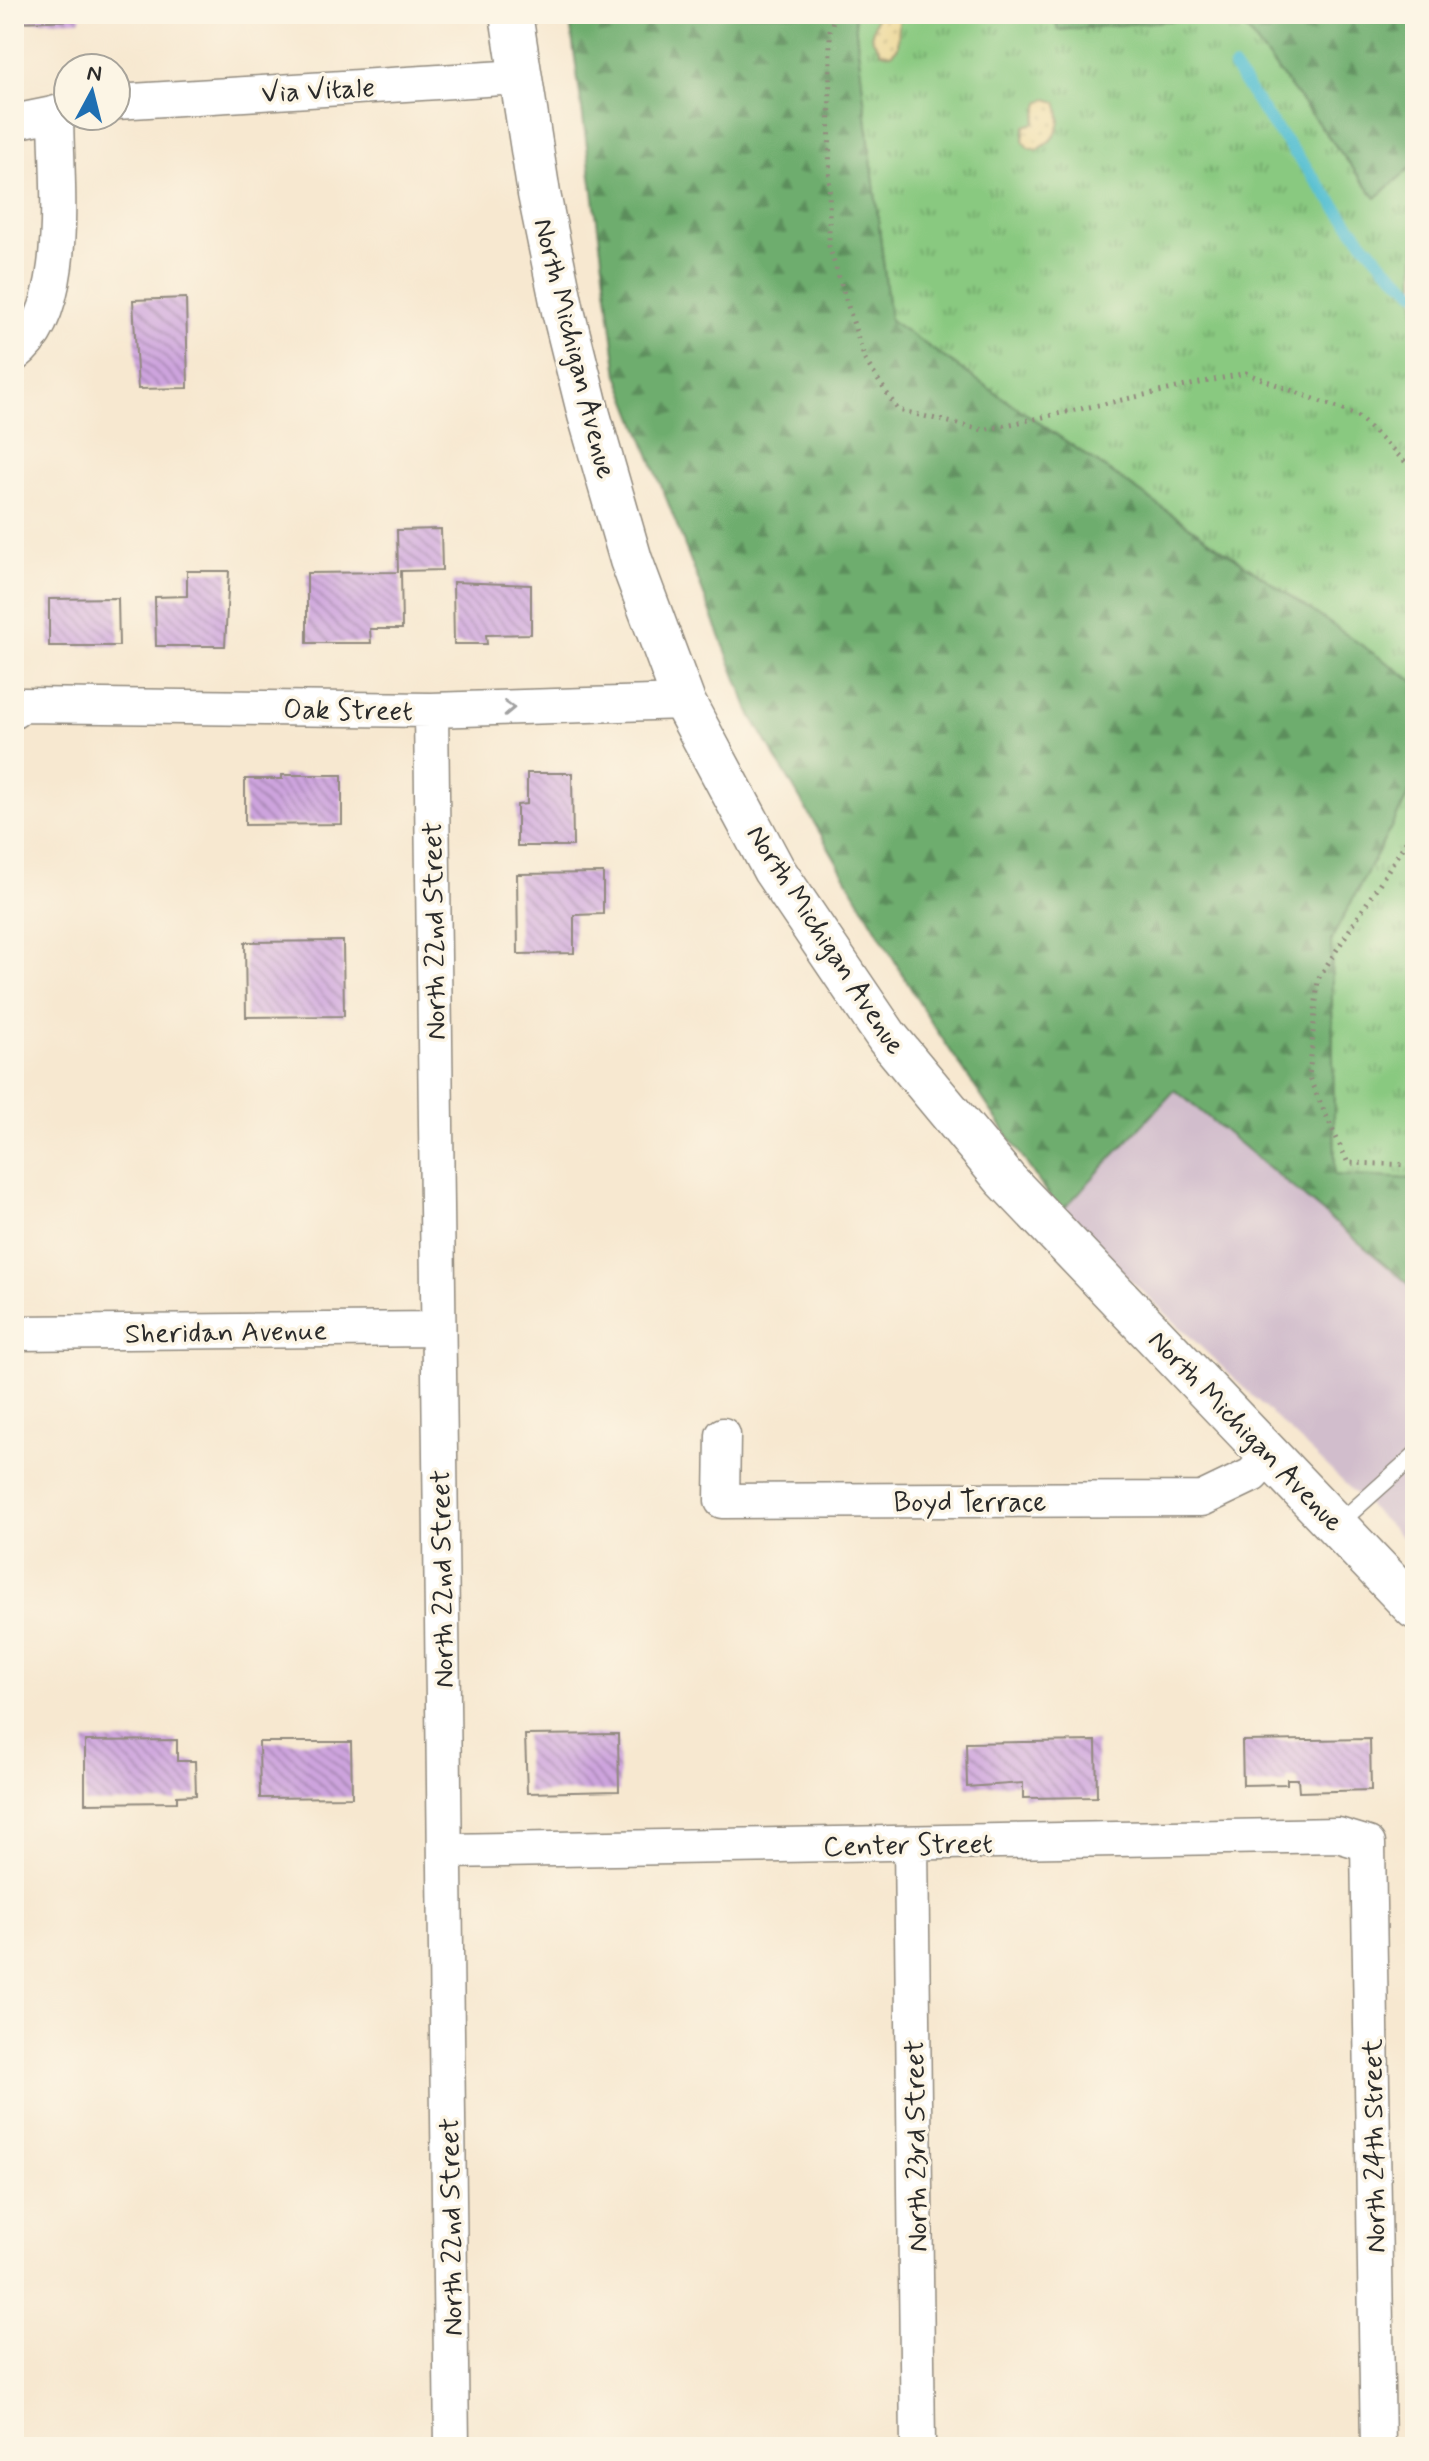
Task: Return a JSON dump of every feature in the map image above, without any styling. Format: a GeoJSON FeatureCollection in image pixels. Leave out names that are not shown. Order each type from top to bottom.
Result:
{"type":"FeatureCollection","features":[{"type":"Feature","properties":{"kind":"street","name":"North Michigan Avenue"},"geometry":{"type":"LineString","coordinates":[[511,14],[557,282],[589,415],[631,560],[684,702],[774,870],[887,1037],[1005,1179],[1415,1608]]}},
{"type":"Feature","properties":{"kind":"street","name":"Via Vitale"},"geometry":{"type":"LineString","coordinates":[[132,101],[520,77]]}},
{"type":"Feature","properties":{"kind":"street"},"geometry":{"type":"LineString","coordinates":[[14,122],[52,114]]}},
{"type":"Feature","properties":{"kind":"street"},"geometry":{"type":"LineString","coordinates":[[14,355],[27,346],[51,296],[61,132]]}},
{"type":"Feature","properties":{"kind":"street","name":"Oak Street"},"geometry":{"type":"LineString","coordinates":[[14,711],[22,705],[431,710],[684,702]]}},
{"type":"Feature","properties":{"kind":"street","name":"North 22nd Street"},"geometry":{"type":"LineString","coordinates":[[431,710],[452,2447]]}},
{"type":"Feature","properties":{"kind":"street","name":"Sheridan Avenue"},"geometry":{"type":"LineString","coordinates":[[14,1333],[438,1329]]}},
{"type":"Feature","properties":{"kind":"street","name":"Boyd Terrace"},"geometry":{"type":"LineString","coordinates":[[723,1435],[722,1501],[1202,1499],[1252,1475],[1271,1454]]}},
{"type":"Feature","properties":{"kind":"street","name":"Center Street"},"geometry":{"type":"LineString","coordinates":[[445,1851],[1338,1835],[1368,1844]]}},
{"type":"Feature","properties":{"kind":"street","name":"North 23rd Street"},"geometry":{"type":"LineString","coordinates":[[911,1844],[918,2447]]}},
{"type":"Feature","properties":{"kind":"street","name":"North 24th Street"},"geometry":{"type":"LineString","coordinates":[[1368,1844],[1378,2447]]}},
{"type":"Feature","properties":{"kind":"lane"},"geometry":{"type":"LineString","coordinates":[[1337,1525],[1415,1455]]}},
{"type":"Feature","properties":{"kind":"path"},"geometry":{"type":"LineString","coordinates":[[835,14],[830,30],[829,246],[865,360],[898,410],[983,430],[1246,373],[1356,415],[1415,471]]}},
{"type":"Feature","properties":{"kind":"path"},"geometry":{"type":"LineString","coordinates":[[1415,828],[1318,979],[1309,1078],[1348,1163],[1415,1165]]}},
{"type":"Feature","properties":{"kind":"shaded area"},"geometry":{"type":"Polygon","coordinates":[[[1175,1090],[1415,1289],[1415,1550],[1060,1213],[1175,1090]]]}},
{"type":"Feature","properties":{"kind":"green space"},"geometry":{"type":"Polygon","coordinates":[[[569,14],[854,14],[890,320],[1415,682],[1415,782],[1331,940],[1335,1175],[1415,1179],[1415,1289],[1175,1090],[1060,1213],[927,1016],[751,715],[618,375],[569,14]]]}},
{"type":"Feature","properties":{"kind":"green space"},"geometry":{"type":"Polygon","coordinates":[[[854,14],[1054,14],[1058,30],[1235,15],[1375,197],[1415,164],[1415,682],[890,320],[854,14]]]}},
{"type":"Feature","properties":{"kind":"green space"},"geometry":{"type":"Polygon","coordinates":[[[1054,14],[1415,14],[1415,164],[1376,198],[1235,15],[1058,30],[1054,14]]]}},
{"type":"Feature","properties":{"kind":"green space"},"geometry":{"type":"Polygon","coordinates":[[[1415,782],[1415,1179],[1335,1176],[1331,940],[1415,782]]]}},
{"type":"Feature","properties":{"kind":"sand"},"geometry":{"type":"Polygon","coordinates":[[[877,14],[905,14],[899,21],[898,47],[891,54],[882,52],[871,37],[877,14]]]}},
{"type":"Feature","properties":{"kind":"sand"},"geometry":{"type":"Polygon","coordinates":[[[1047,99],[1057,102],[1060,117],[1058,130],[1038,150],[1028,148],[1023,141],[1025,126],[1035,123],[1040,103],[1047,99]]]}},
{"type":"Feature","properties":{"kind":"building"},"geometry":{"type":"Polygon","coordinates":[[[14,14],[81,14],[81,20],[14,22],[14,14]]]}},
{"type":"Feature","properties":{"kind":"building"},"geometry":{"type":"Polygon","coordinates":[[[186,298],[188,388],[138,389],[133,300],[186,298]]]}},
{"type":"Feature","properties":{"kind":"building"},"geometry":{"type":"Polygon","coordinates":[[[441,529],[442,570],[401,571],[402,629],[370,629],[371,643],[307,643],[307,573],[398,572],[397,530],[441,529]]]}},
{"type":"Feature","properties":{"kind":"building"},"geometry":{"type":"Polygon","coordinates":[[[187,571],[229,571],[225,646],[156,646],[155,597],[187,596],[187,571]]]}},
{"type":"Feature","properties":{"kind":"building"},"geometry":{"type":"Polygon","coordinates":[[[453,582],[531,585],[531,634],[486,635],[487,644],[454,644],[453,582]]]}},
{"type":"Feature","properties":{"kind":"building"},"geometry":{"type":"Polygon","coordinates":[[[118,598],[119,646],[49,646],[49,599],[118,598]]]}},
{"type":"Feature","properties":{"kind":"building"},"geometry":{"type":"Polygon","coordinates":[[[527,773],[572,773],[573,846],[517,846],[517,805],[527,804],[527,773]]]}},
{"type":"Feature","properties":{"kind":"building"},"geometry":{"type":"Polygon","coordinates":[[[282,775],[342,775],[342,824],[245,825],[245,779],[282,779],[282,775]]]}},
{"type":"Feature","properties":{"kind":"building"},"geometry":{"type":"Polygon","coordinates":[[[603,873],[603,914],[574,915],[574,953],[518,954],[517,874],[603,873]]]}},
{"type":"Feature","properties":{"kind":"building"},"geometry":{"type":"Polygon","coordinates":[[[343,941],[344,1016],[246,1017],[245,942],[343,941]]]}},
{"type":"Feature","properties":{"kind":"building"},"geometry":{"type":"Polygon","coordinates":[[[618,1734],[619,1791],[527,1793],[525,1735],[618,1734]]]}},
{"type":"Feature","properties":{"kind":"building"},"geometry":{"type":"Polygon","coordinates":[[[1370,1739],[1371,1790],[1299,1792],[1298,1779],[1287,1779],[1287,1784],[1243,1785],[1242,1741],[1370,1739]]]}},
{"type":"Feature","properties":{"kind":"building"},"geometry":{"type":"Polygon","coordinates":[[[177,1740],[177,1761],[195,1761],[196,1795],[177,1796],[177,1802],[85,1803],[85,1741],[177,1740]]]}},
{"type":"Feature","properties":{"kind":"building"},"geometry":{"type":"Polygon","coordinates":[[[1096,1741],[1097,1797],[1023,1798],[1023,1783],[967,1787],[966,1743],[1096,1741]]]}},
{"type":"Feature","properties":{"kind":"building"},"geometry":{"type":"Polygon","coordinates":[[[259,1742],[351,1742],[352,1797],[260,1798],[259,1742]]]}},
{"type":"Feature","properties":{"kind":"waterway"},"geometry":{"type":"LineString","coordinates":[[1234,68],[1268,118],[1360,238],[1386,267],[1415,292]]}}]}
